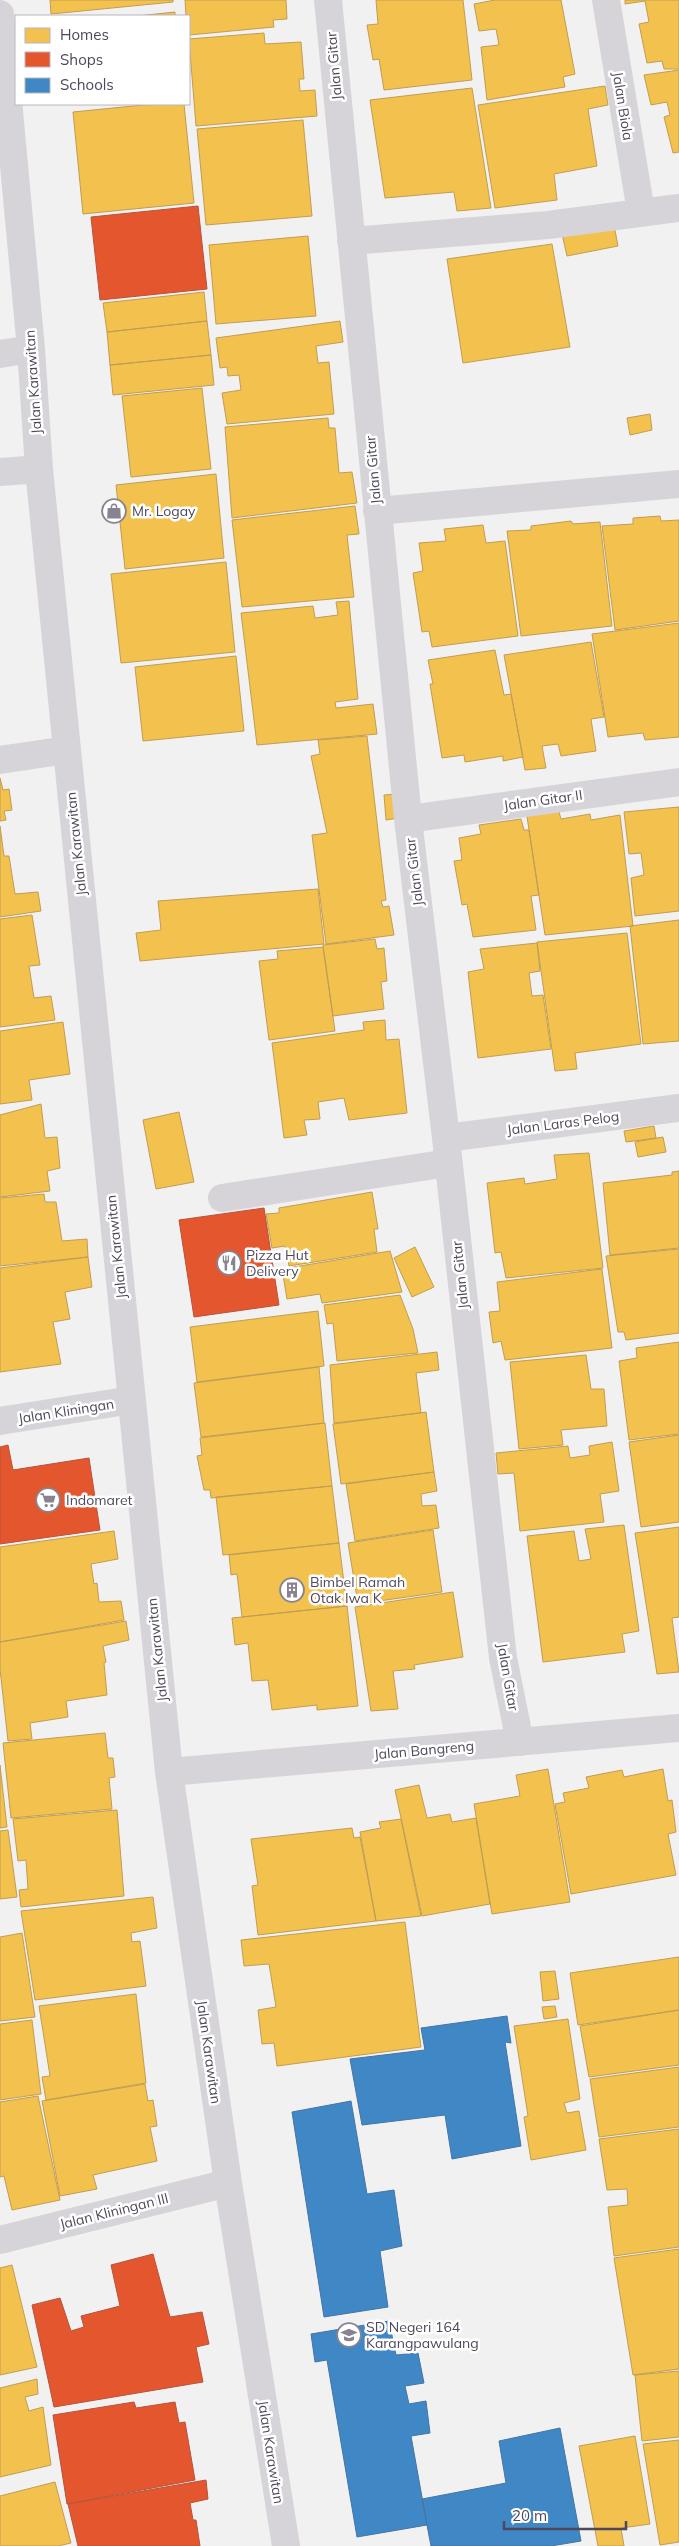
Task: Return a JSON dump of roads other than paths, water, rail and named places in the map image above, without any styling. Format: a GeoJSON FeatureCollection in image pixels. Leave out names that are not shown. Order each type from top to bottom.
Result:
{"type":"FeatureCollection","features":[{"type":"Feature","properties":{"kind":"street","name":"Jalan Gitar"},"geometry":{"type":"LineString","coordinates":[[328,0],[376,511],[408,819],[503,1658],[520,1742]]}},
{"type":"Feature","properties":{"kind":"street","name":"Jalan Biola"},"geometry":{"type":"LineString","coordinates":[[606,0],[641,212]]}},
{"type":"Feature","properties":{"kind":"street","name":"Jalan Karawitan"},"geometry":{"type":"LineString","coordinates":[[0,14],[7,152],[31,349],[39,469],[169,1772],[228,2183],[286,2546]]}},
{"type":"Feature","properties":{"kind":"street"},"geometry":{"type":"LineString","coordinates":[[351,241],[548,225],[679,208]]}},
{"type":"Feature","properties":{"kind":"street"},"geometry":{"type":"LineString","coordinates":[[0,354],[31,349]]}},
{"type":"Feature","properties":{"kind":"street"},"geometry":{"type":"LineString","coordinates":[[0,472],[39,469]]}},
{"type":"Feature","properties":{"kind":"street"},"geometry":{"type":"LineString","coordinates":[[376,511],[679,484]]}},
{"type":"Feature","properties":{"kind":"street"},"geometry":{"type":"LineString","coordinates":[[0,760],[67,750]]}},
{"type":"Feature","properties":{"kind":"street","name":"Jalan Gitar II"},"geometry":{"type":"LineString","coordinates":[[408,819],[679,782]]}},
{"type":"Feature","properties":{"kind":"street","name":"Jalan Laras Pelog"},"geometry":{"type":"LineString","coordinates":[[222,1198],[447,1151],[679,1108]]}},
{"type":"Feature","properties":{"kind":"street","name":"Jalan Kliningan"},"geometry":{"type":"LineString","coordinates":[[0,1421],[132,1400]]}},
{"type":"Feature","properties":{"kind":"street","name":"Jalan Bangreng"},"geometry":{"type":"LineString","coordinates":[[169,1772],[679,1728]]}},
{"type":"Feature","properties":{"kind":"street","name":"Jalan Kliningan III"},"geometry":{"type":"LineString","coordinates":[[0,2240],[228,2183]]}},
{"type":"Feature","properties":{"kind":"place","name":"Mr. Logay"},"geometry":{"type":"Point","coordinates":[114,511]}},
{"type":"Feature","properties":{"kind":"place","name":"Pizza Hut Delivery"},"geometry":{"type":"Point","coordinates":[229,1263]}},
{"type":"Feature","properties":{"kind":"place","name":"Indomaret"},"geometry":{"type":"Point","coordinates":[48,1500]}},
{"type":"Feature","properties":{"kind":"place","name":"Bimbel Ramah Otak Iwa K"},"geometry":{"type":"Point","coordinates":[292,1590]}},
{"type":"Feature","properties":{"kind":"place","name":"SD Negeri 164 Karangpawulang"},"geometry":{"type":"Point","coordinates":[349,2335]}}]}
